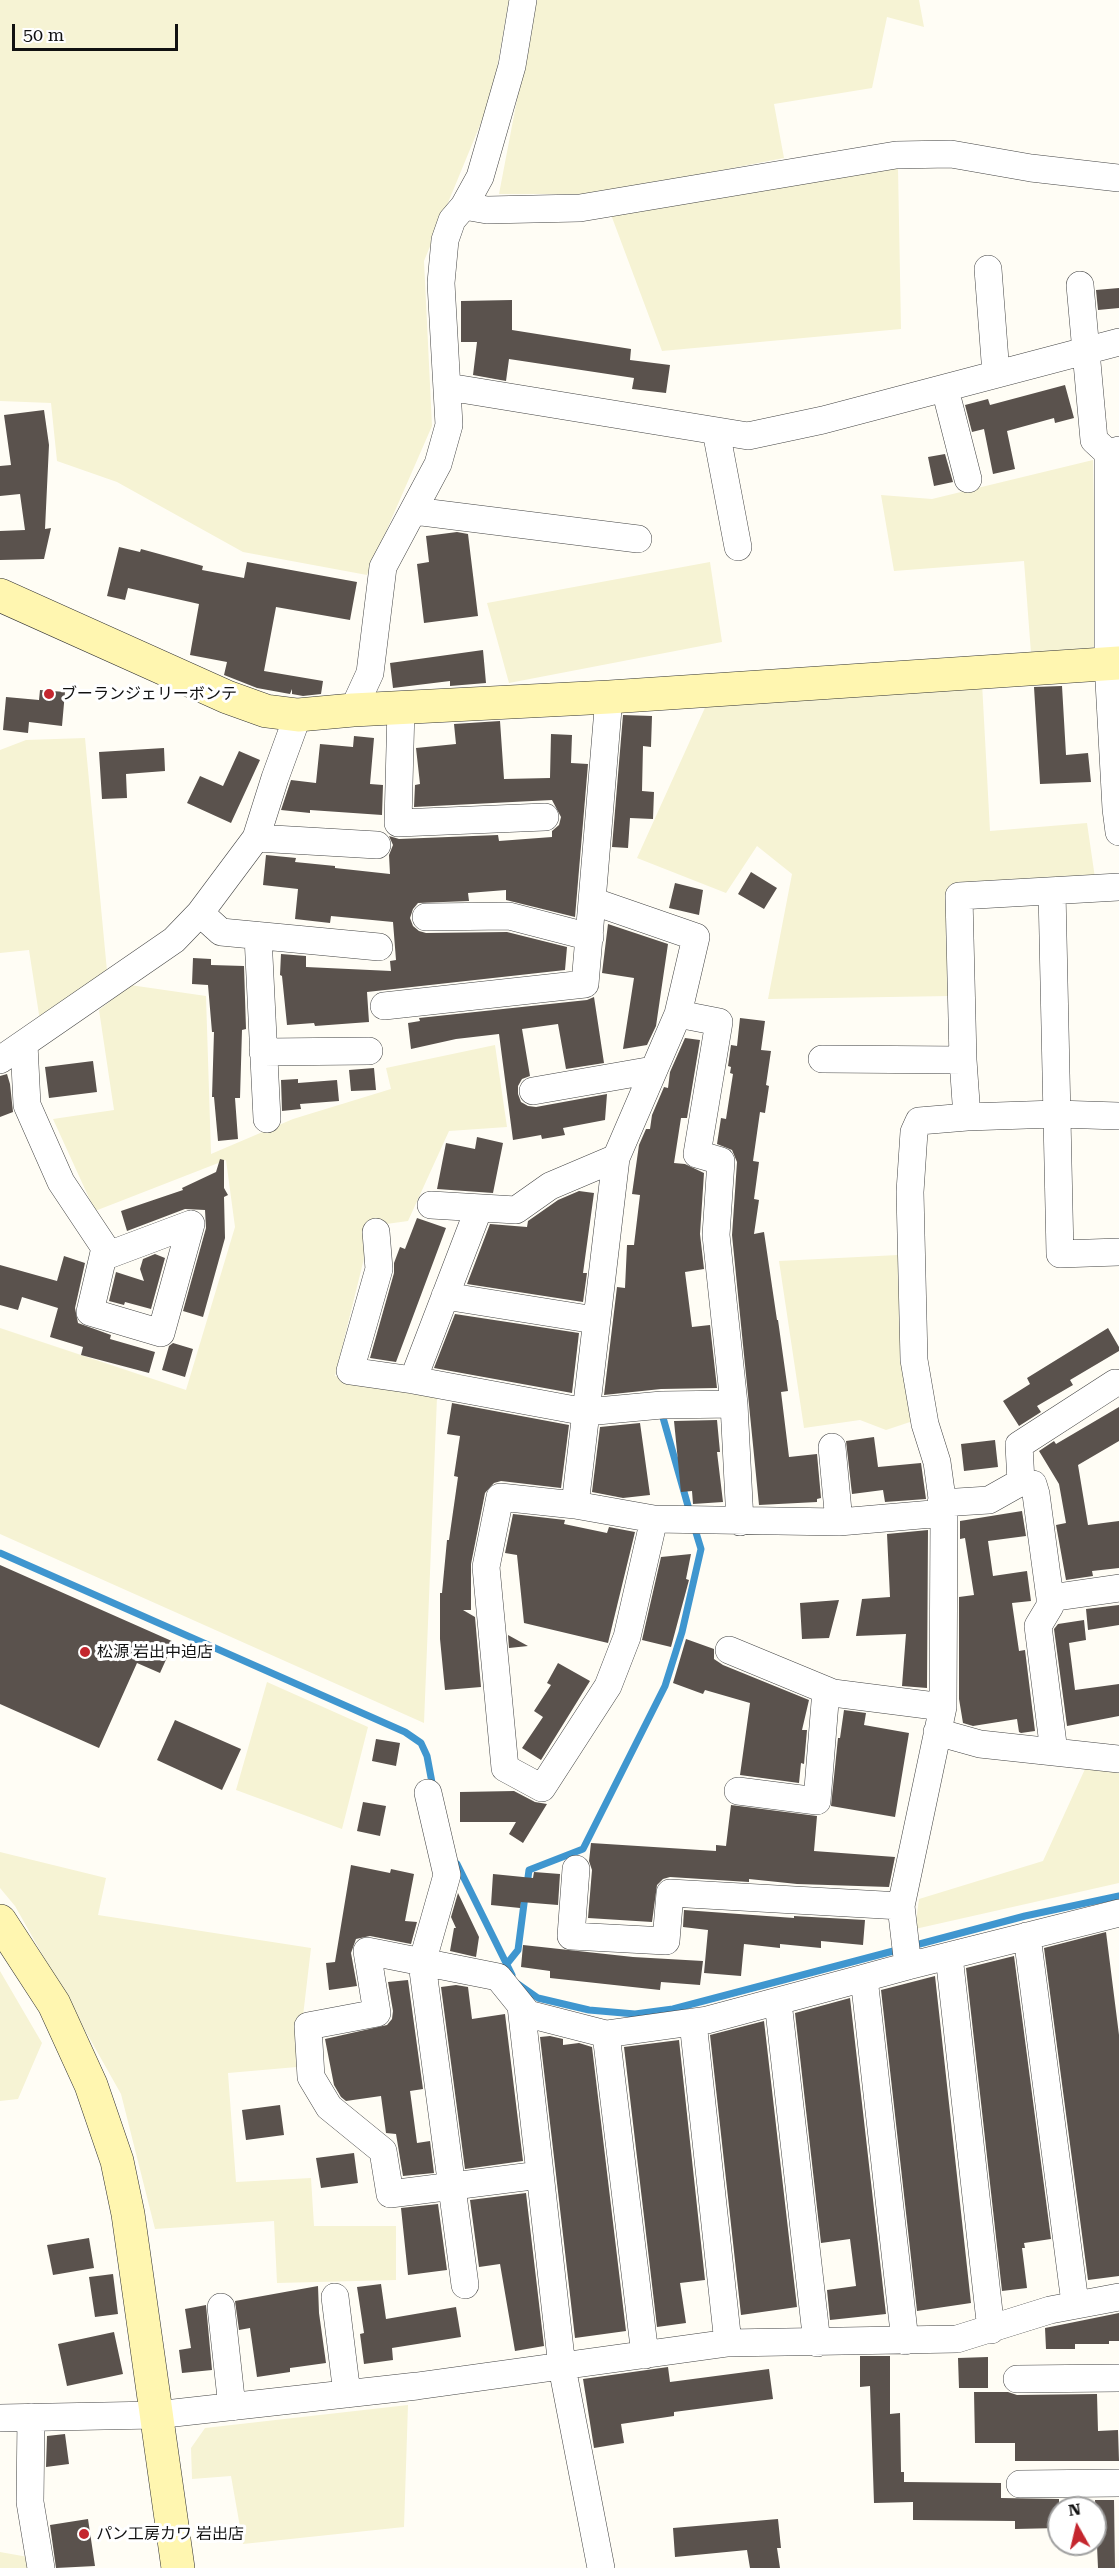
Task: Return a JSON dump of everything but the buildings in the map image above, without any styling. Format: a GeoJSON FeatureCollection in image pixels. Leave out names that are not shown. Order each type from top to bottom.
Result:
{"type":"FeatureCollection","features":[{"type":"Feature","properties":{"kind":"street"},"geometry":{"type":"LineString","coordinates":[[353,710],[370,673],[383,567],[438,464],[449,424],[441,283],[445,240],[452,220],[464,206],[480,177],[509,77],[524,0]]}},
{"type":"Feature","properties":{"kind":"street"},"geometry":{"type":"LineString","coordinates":[[464,206],[487,210],[580,208],[896,155],[951,153],[1031,168],[1119,178]]}},
{"type":"Feature","properties":{"kind":"street"},"geometry":{"type":"LineString","coordinates":[[988,269],[996,374]]}},
{"type":"Feature","properties":{"kind":"street"},"geometry":{"type":"LineString","coordinates":[[1080,285],[1094,440],[1114,452],[1113,663],[1116,809],[1119,832]]}},
{"type":"Feature","properties":{"kind":"street"},"geometry":{"type":"LineString","coordinates":[[448,387],[748,436],[823,420],[1119,342]]}},
{"type":"Feature","properties":{"kind":"street"},"geometry":{"type":"LineString","coordinates":[[945,389],[968,479]]}},
{"type":"Feature","properties":{"kind":"street"},"geometry":{"type":"LineString","coordinates":[[716,430],[738,548]]}},
{"type":"Feature","properties":{"kind":"street"},"geometry":{"type":"LineString","coordinates":[[414,512],[638,539]]}},
{"type":"Feature","properties":{"kind":"street"},"geometry":{"type":"LineString","coordinates":[[0,595],[227,697],[266,711],[298,716],[353,710],[609,698],[1113,663]]}},
{"type":"Feature","properties":{"kind":"street"},"geometry":{"type":"LineString","coordinates":[[384,1006],[585,984],[609,698]]}},
{"type":"Feature","properties":{"kind":"street"},"geometry":{"type":"LineString","coordinates":[[401,708],[398,823],[545,818]]}},
{"type":"Feature","properties":{"kind":"street"},"geometry":{"type":"LineString","coordinates":[[0,1060],[174,940],[200,913],[256,838],[298,716]]}},
{"type":"Feature","properties":{"kind":"street"},"geometry":{"type":"LineString","coordinates":[[256,838],[377,845]]}},
{"type":"Feature","properties":{"kind":"street"},"geometry":{"type":"LineString","coordinates":[[967,1117],[963,1060],[959,896],[1119,887]]}},
{"type":"Feature","properties":{"kind":"street"},"geometry":{"type":"LineString","coordinates":[[1052,891],[1060,1254],[1119,1252]]}},
{"type":"Feature","properties":{"kind":"street"},"geometry":{"type":"LineString","coordinates":[[574,1506],[616,1158],[678,1014],[696,937],[592,901]]}},
{"type":"Feature","properties":{"kind":"street"},"geometry":{"type":"LineString","coordinates":[[200,913],[221,932],[380,947]]}},
{"type":"Feature","properties":{"kind":"street"},"geometry":{"type":"LineString","coordinates":[[426,917],[509,916],[590,938]]}},
{"type":"Feature","properties":{"kind":"street"},"geometry":{"type":"LineString","coordinates":[[258,936],[267,1119]]}},
{"type":"Feature","properties":{"kind":"street"},"geometry":{"type":"LineString","coordinates":[[678,1014],[719,1022],[697,1154],[721,1161],[716,1235],[734,1404],[740,1522]]}},
{"type":"Feature","properties":{"kind":"street"},"geometry":{"type":"LineString","coordinates":[[24,1044],[27,1105],[62,1182],[105,1248],[104,1257]]}},
{"type":"Feature","properties":{"kind":"street"},"geometry":{"type":"LineString","coordinates":[[263,1052],[369,1051]]}},
{"type":"Feature","properties":{"kind":"street"},"geometry":{"type":"LineString","coordinates":[[822,1059],[963,1060]]}},
{"type":"Feature","properties":{"kind":"street"},"geometry":{"type":"LineString","coordinates":[[533,1091],[653,1070]]}},
{"type":"Feature","properties":{"kind":"street"},"geometry":{"type":"LineString","coordinates":[[906,1953],[902,1906],[940,1720],[943,1508],[937,1462],[925,1424],[914,1360],[910,1192],[914,1131],[919,1121],[967,1117],[1056,1114],[1119,1116]]}},
{"type":"Feature","properties":{"kind":"street"},"geometry":{"type":"LineString","coordinates":[[431,1205],[516,1210],[550,1186],[616,1158]]}},
{"type":"Feature","properties":{"kind":"street"},"geometry":{"type":"LineString","coordinates":[[413,1380],[479,1208]]}},
{"type":"Feature","properties":{"kind":"street"},"geometry":{"type":"LineString","coordinates":[[376,1232],[379,1269],[350,1371],[413,1380],[586,1412],[662,1405],[734,1404]]}},
{"type":"Feature","properties":{"kind":"street"},"geometry":{"type":"LineString","coordinates":[[446,1296],[595,1320]]}},
{"type":"Feature","properties":{"kind":"street"},"geometry":{"type":"LineString","coordinates":[[1021,1482],[1019,1445],[1115,1383]]}},
{"type":"Feature","properties":{"kind":"street"},"geometry":{"type":"LineString","coordinates":[[832,1447],[838,1522]]}},
{"type":"Feature","properties":{"kind":"street"},"geometry":{"type":"LineString","coordinates":[[654,1519],[627,1637],[608,1686],[542,1788],[505,1768],[486,1568],[500,1497],[654,1519],[838,1522],[989,1500],[1021,1482],[1033,1484],[1050,1598],[1050,1606],[1038,1626],[1054,1752]]}},
{"type":"Feature","properties":{"kind":"street"},"geometry":{"type":"LineString","coordinates":[[1050,1598],[1119,1588]]}},
{"type":"Feature","properties":{"kind":"street"},"geometry":{"type":"LineString","coordinates":[[729,1650],[833,1693],[940,1720],[980,1744],[1119,1759]]}},
{"type":"Feature","properties":{"kind":"street"},"geometry":{"type":"LineString","coordinates":[[738,1791],[817,1801],[826,1690]]}},
{"type":"Feature","properties":{"kind":"street"},"geometry":{"type":"LineString","coordinates":[[428,1793],[447,1875],[422,1963],[465,2285]]}},
{"type":"Feature","properties":{"kind":"street"},"geometry":{"type":"LineString","coordinates":[[576,1869],[571,1936],[666,1941],[670,1893],[902,1906]]}},
{"type":"Feature","properties":{"kind":"street"},"geometry":{"type":"LineString","coordinates":[[540,2175],[390,2194],[383,2151],[329,2107],[311,2077],[308,2026],[377,2013],[367,1951],[498,1977],[528,2014],[606,2034],[693,2022],[778,2002],[864,1978],[906,1953],[949,1956],[1119,1913]]}},
{"type":"Feature","properties":{"kind":"street"},"geometry":{"type":"LineString","coordinates":[[0,1921],[54,2004],[91,2085],[117,2161],[128,2214],[178,2568]]}},
{"type":"Feature","properties":{"kind":"street"},"geometry":{"type":"LineString","coordinates":[[1028,1936],[1075,2303]]}},
{"type":"Feature","properties":{"kind":"street"},"geometry":{"type":"LineString","coordinates":[[949,1956],[991,2330]]}},
{"type":"Feature","properties":{"kind":"street"},"geometry":{"type":"LineString","coordinates":[[864,1978],[905,2341]]}},
{"type":"Feature","properties":{"kind":"street"},"geometry":{"type":"LineString","coordinates":[[778,2002],[816,2343]]}},
{"type":"Feature","properties":{"kind":"street"},"geometry":{"type":"LineString","coordinates":[[521,2006],[562,2367],[601,2568]]}},
{"type":"Feature","properties":{"kind":"street"},"geometry":{"type":"LineString","coordinates":[[693,2022],[728,2343]]}},
{"type":"Feature","properties":{"kind":"street"},"geometry":{"type":"LineString","coordinates":[[606,2034],[645,2355]]}},
{"type":"Feature","properties":{"kind":"street"},"geometry":{"type":"LineString","coordinates":[[335,2296],[347,2394]]}},
{"type":"Feature","properties":{"kind":"street"},"geometry":{"type":"LineString","coordinates":[[0,2418],[156,2415],[562,2367],[728,2343],[957,2339],[1075,2303],[1119,2297]]}},
{"type":"Feature","properties":{"kind":"street"},"geometry":{"type":"LineString","coordinates":[[221,2307],[232,2407]]}},
{"type":"Feature","properties":{"kind":"street"},"geometry":{"type":"LineString","coordinates":[[1017,2379],[1119,2378]]}},
{"type":"Feature","properties":{"kind":"street"},"geometry":{"type":"LineString","coordinates":[[31,2418],[30,2502],[41,2568]]}},
{"type":"Feature","properties":{"kind":"street"},"geometry":{"type":"LineString","coordinates":[[1020,2484],[1119,2483]]}},
{"type":"Feature","properties":{"kind":"shaded area"},"geometry":{"type":"Polygon","coordinates":[[[0,0],[509,0],[492,96],[424,261],[432,426],[367,575],[243,552],[117,482],[57,461],[51,403],[0,401],[0,0]]]}},
{"type":"Feature","properties":{"kind":"shaded area"},"geometry":{"type":"Polygon","coordinates":[[[536,0],[919,0],[924,27],[887,17],[872,88],[774,104],[784,158],[600,194],[499,194],[536,0]]]}},
{"type":"Feature","properties":{"kind":"shaded area"},"geometry":{"type":"Polygon","coordinates":[[[898,168],[901,329],[662,351],[610,212],[898,168]]]}},
{"type":"Feature","properties":{"kind":"shaded area"},"geometry":{"type":"Polygon","coordinates":[[[1093,460],[1097,647],[1031,653],[1024,561],[894,571],[881,495],[932,499],[1093,460]]]}},
{"type":"Feature","properties":{"kind":"shaded area"},"geometry":{"type":"Polygon","coordinates":[[[710,562],[722,642],[509,683],[487,603],[710,562]]]}},
{"type":"Feature","properties":{"kind":"shaded area"},"geometry":{"type":"Polygon","coordinates":[[[982,683],[990,831],[1087,823],[1095,878],[954,884],[950,996],[768,999],[792,874],[757,846],[726,893],[637,858],[708,701],[982,683]]]}},
{"type":"Feature","properties":{"kind":"shaded area"},"geometry":{"type":"Polygon","coordinates":[[[85,738],[107,971],[40,1021],[29,950],[0,953],[0,750],[26,740],[85,738]]]}},
{"type":"Feature","properties":{"kind":"shaded area"},"geometry":{"type":"Polygon","coordinates":[[[130,985],[206,996],[211,1154],[293,1119],[391,1089],[386,1068],[495,1045],[507,1127],[449,1131],[408,1221],[372,1226],[335,1376],[437,1397],[424,1723],[0,1534],[0,1328],[186,1390],[235,1227],[226,1160],[95,1211],[53,1119],[114,1110],[99,1010],[130,985]]]}},
{"type":"Feature","properties":{"kind":"shaded area"},"geometry":{"type":"Polygon","coordinates":[[[898,1255],[913,1421],[886,1430],[860,1420],[804,1428],[779,1261],[898,1255]]]}},
{"type":"Feature","properties":{"kind":"shaded area"},"geometry":{"type":"Polygon","coordinates":[[[267,1682],[368,1727],[342,1829],[236,1790],[267,1682]]]}},
{"type":"Feature","properties":{"kind":"shaded area"},"geometry":{"type":"Polygon","coordinates":[[[1085,1769],[1119,1771],[1119,1883],[915,1929],[919,1899],[1043,1861],[1085,1769]]]}},
{"type":"Feature","properties":{"kind":"shaded area"},"geometry":{"type":"Polygon","coordinates":[[[0,1852],[106,1878],[98,1915],[311,1948],[297,2067],[228,2073],[236,2182],[311,2178],[314,2226],[396,2226],[396,2280],[277,2283],[274,2221],[155,2229],[121,2094],[15,1906],[0,1888],[0,1852]]]}},
{"type":"Feature","properties":{"kind":"shaded area"},"geometry":{"type":"Polygon","coordinates":[[[0,1971],[42,2043],[18,2099],[0,2101],[0,1971]]]}},
{"type":"Feature","properties":{"kind":"shaded area"},"geometry":{"type":"Polygon","coordinates":[[[408,2405],[404,2527],[243,2544],[231,2476],[192,2479],[191,2448],[205,2428],[408,2405]]]}},
{"type":"Feature","properties":{"kind":"shaded area"},"geometry":{"type":"Polygon","coordinates":[[[0,2552],[28,2557],[30,2568],[0,2568],[0,2552]]]}},
{"type":"Feature","properties":{"kind":"waterway"},"geometry":{"type":"LineString","coordinates":[[662,1414],[690,1513]]}},
{"type":"Feature","properties":{"kind":"waterway"},"geometry":{"type":"LineString","coordinates":[[527,1885],[529,1870],[583,1849],[665,1686],[682,1632],[701,1549],[694,1526]]}},
{"type":"Feature","properties":{"kind":"waterway"},"geometry":{"type":"LineString","coordinates":[[0,1553],[405,1732],[421,1743],[427,1756],[433,1788]]}},
{"type":"Feature","properties":{"kind":"waterway"},"geometry":{"type":"LineString","coordinates":[[457,1864],[512,1975]]}},
{"type":"Feature","properties":{"kind":"waterway"},"geometry":{"type":"LineString","coordinates":[[506,1965],[518,1950],[525,1896]]}},
{"type":"Feature","properties":{"kind":"waterway"},"geometry":{"type":"LineString","coordinates":[[912,1946],[1025,1916],[1119,1896]]}},
{"type":"Feature","properties":{"kind":"waterway"},"geometry":{"type":"LineString","coordinates":[[518,1984],[538,1998],[589,2010],[635,2014],[673,2009],[901,1949]]}},
{"type":"Feature","properties":{"kind":"place","name":"ブーランジェリーボンテ"},"geometry":{"type":"Point","coordinates":[49,694]}},
{"type":"Feature","properties":{"kind":"place","name":"松源 岩出中迫店"},"geometry":{"type":"Point","coordinates":[85,1652]}},
{"type":"Feature","properties":{"kind":"place","name":"パン工房カワ 岩出店"},"geometry":{"type":"Point","coordinates":[84,2534]}}]}
